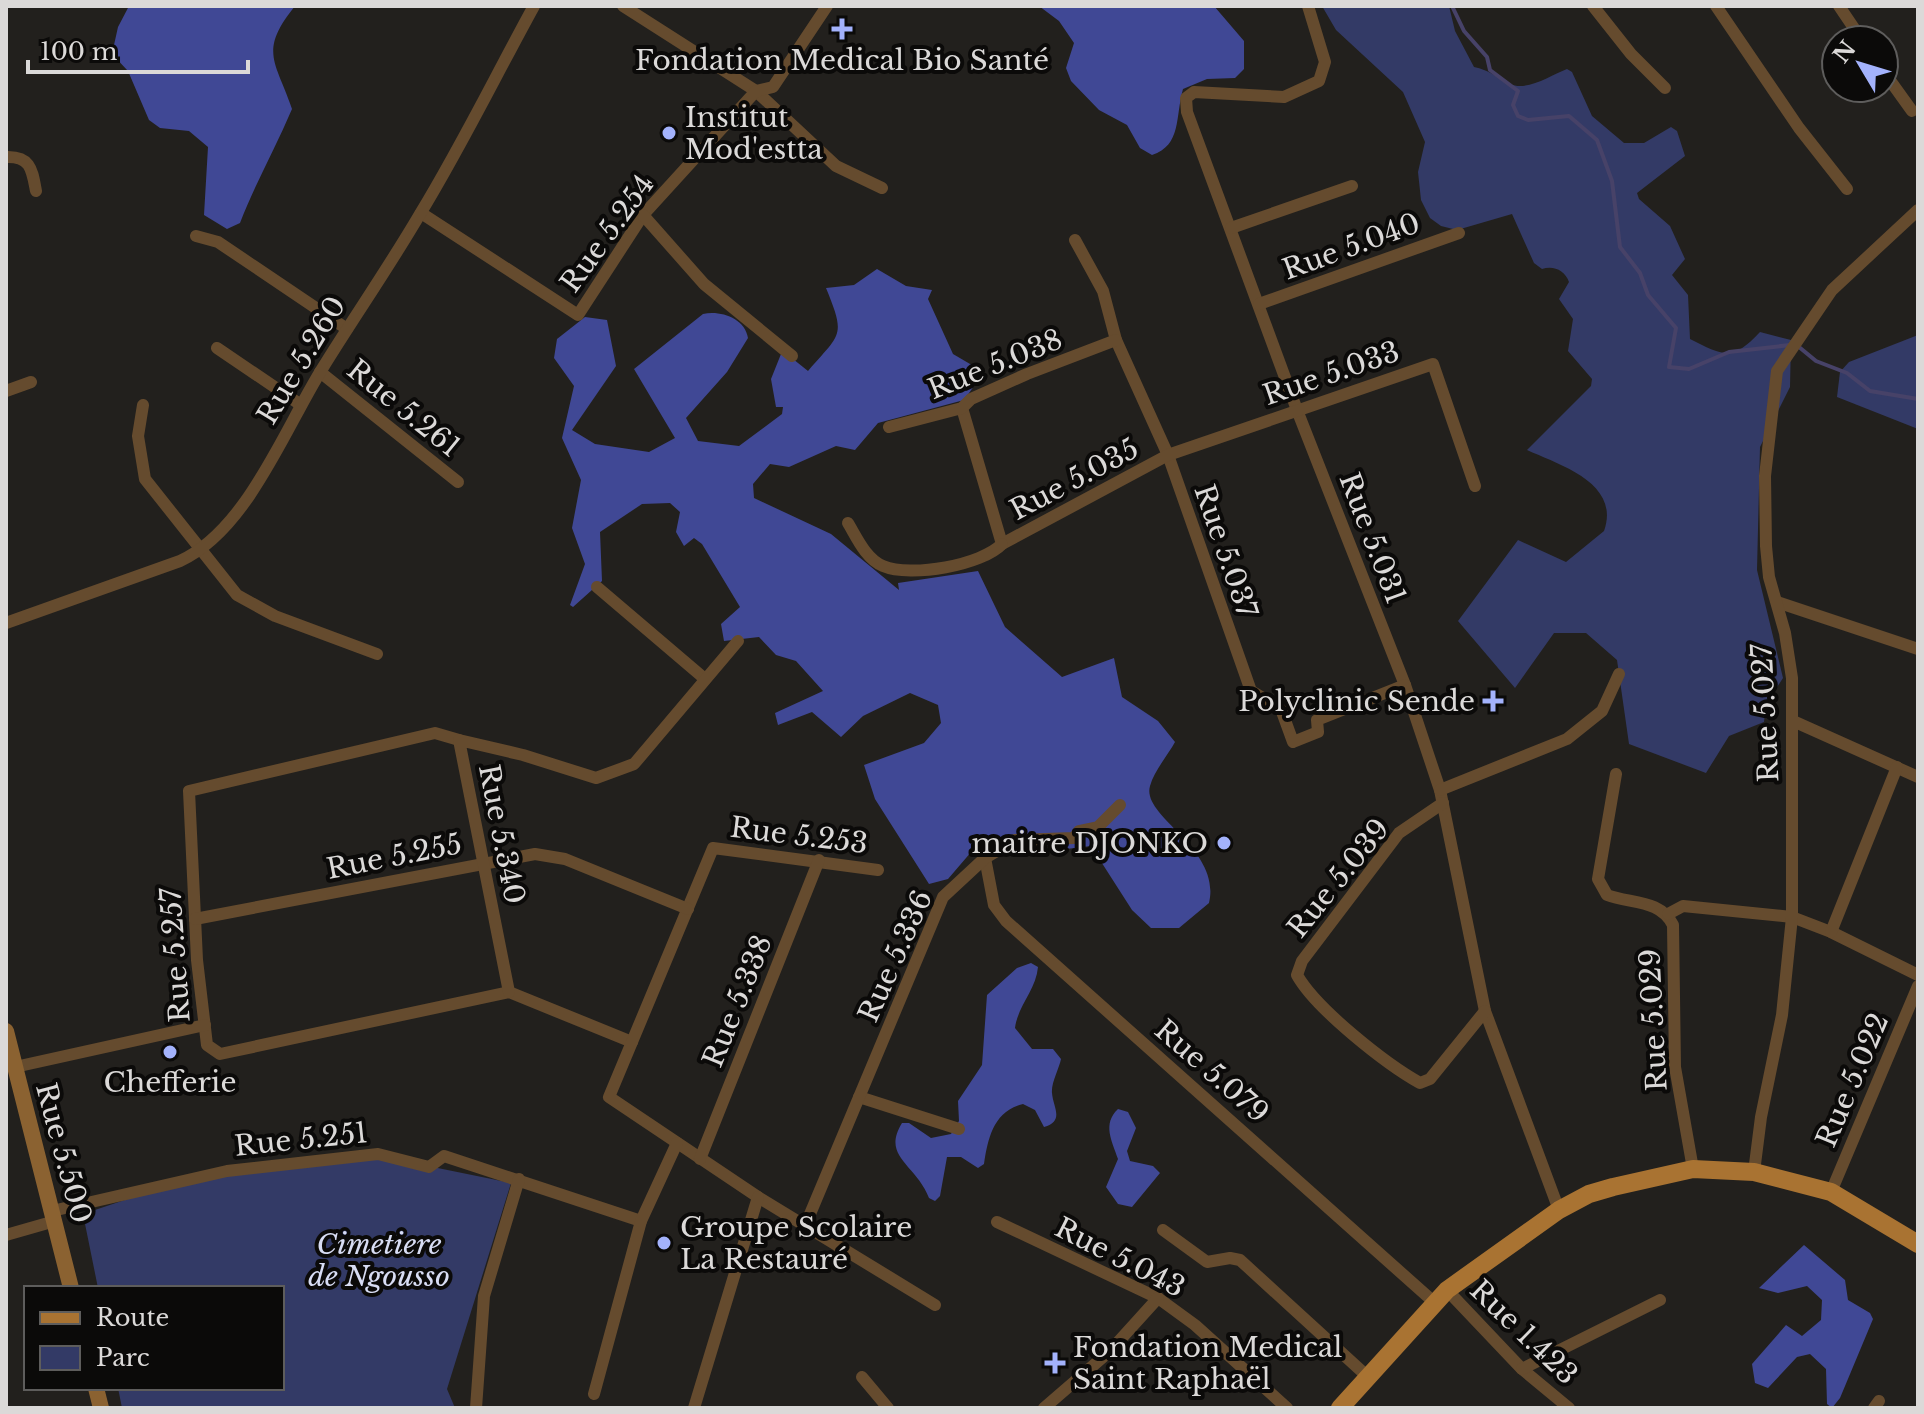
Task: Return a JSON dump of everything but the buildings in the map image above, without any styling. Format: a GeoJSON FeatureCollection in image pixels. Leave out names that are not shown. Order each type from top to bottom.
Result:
{"type":"FeatureCollection","features":[{"type":"Feature","properties":{"kind":"main road","name":"Rue 5.500"},"geometry":{"type":"LineString","coordinates":[[6,1031],[70,1286]]}},
{"type":"Feature","properties":{"kind":"main road"},"geometry":{"type":"LineString","coordinates":[[1340,1408],[1441,1297],[1559,1210],[1589,1194],[1693,1169],[1754,1172],[1831,1192],[1918,1244]]}},
{"type":"Feature","properties":{"kind":"street","name":"Rue 5.260"},"geometry":{"type":"LineString","coordinates":[[6,623],[180,561],[203,549],[245,501],[320,372],[421,213],[534,6]]}},
{"type":"Feature","properties":{"kind":"street"},"geometry":{"type":"LineString","coordinates":[[623,6],[756,91],[836,166],[882,188]]}},
{"type":"Feature","properties":{"kind":"street","name":"Rue 5.254"},"geometry":{"type":"LineString","coordinates":[[421,213],[578,315],[643,215],[756,91],[773,87],[827,6]]}},
{"type":"Feature","properties":{"kind":"street","name":"Rue 5.031"},"geometry":{"type":"LineString","coordinates":[[1308,6],[1325,62],[1319,81],[1284,97],[1194,92],[1186,98],[1187,112],[1297,410],[1405,685],[1441,797],[1485,1011],[1559,1210]]}},
{"type":"Feature","properties":{"kind":"street"},"geometry":{"type":"LineString","coordinates":[[1593,6],[1631,54],[1665,88]]}},
{"type":"Feature","properties":{"kind":"street"},"geometry":{"type":"LineString","coordinates":[[1716,6],[1799,128],[1847,189]]}},
{"type":"Feature","properties":{"kind":"street"},"geometry":{"type":"LineString","coordinates":[[1839,6],[1851,24]]}},
{"type":"Feature","properties":{"kind":"street"},"geometry":{"type":"LineString","coordinates":[[1900,94],[1912,111]]}},
{"type":"Feature","properties":{"kind":"street"},"geometry":{"type":"LineString","coordinates":[[6,157],[25,159],[31,167],[36,191]]}},
{"type":"Feature","properties":{"kind":"street"},"geometry":{"type":"LineString","coordinates":[[1231,228],[1352,186]]}},
{"type":"Feature","properties":{"kind":"street","name":"Rue 5.027"},"geometry":{"type":"LineString","coordinates":[[1754,1172],[1761,1117],[1782,1015],[1792,917],[1793,721],[1790,663],[1769,577],[1766,546],[1765,476],[1777,371],[1832,290],[1918,210]]}},
{"type":"Feature","properties":{"kind":"street"},"geometry":{"type":"LineString","coordinates":[[643,215],[704,284],[792,356]]}},
{"type":"Feature","properties":{"kind":"street","name":"Rue 5.040"},"geometry":{"type":"LineString","coordinates":[[1259,304],[1459,233]]}},
{"type":"Feature","properties":{"kind":"street"},"geometry":{"type":"LineString","coordinates":[[196,236],[218,242],[347,329]]}},
{"type":"Feature","properties":{"kind":"street","name":"Rue 5.037"},"geometry":{"type":"LineString","coordinates":[[1075,240],[1103,291],[1116,340],[1168,455],[1251,691],[1281,709],[1293,742],[1318,732],[1317,720],[1405,685]]}},
{"type":"Feature","properties":{"kind":"street","name":"Rue 5.038"},"geometry":{"type":"LineString","coordinates":[[889,427],[962,408],[971,399],[1027,374],[1116,340]]}},
{"type":"Feature","properties":{"kind":"street"},"geometry":{"type":"LineString","coordinates":[[217,348],[301,405]]}},
{"type":"Feature","properties":{"kind":"street","name":"Rue 5.033"},"geometry":{"type":"LineString","coordinates":[[1168,455],[1433,364],[1475,486]]}},
{"type":"Feature","properties":{"kind":"street","name":"Rue 5.261"},"geometry":{"type":"LineString","coordinates":[[320,372],[458,482]]}},
{"type":"Feature","properties":{"kind":"street"},"geometry":{"type":"LineString","coordinates":[[6,391],[31,382]]}},
{"type":"Feature","properties":{"kind":"street"},"geometry":{"type":"LineString","coordinates":[[143,405],[138,436],[145,479],[237,595],[253,606],[377,654]]}},
{"type":"Feature","properties":{"kind":"street","name":"Rue 5.035"},"geometry":{"type":"LineString","coordinates":[[962,408],[1002,544]]}},
{"type":"Feature","properties":{"kind":"street","name":"Rue 5.035"},"geometry":{"type":"LineString","coordinates":[[848,523],[870,557],[882,566],[918,570],[990,556],[1002,544],[1168,455]]}},
{"type":"Feature","properties":{"kind":"street"},"geometry":{"type":"LineString","coordinates":[[597,587],[705,679]]}},
{"type":"Feature","properties":{"kind":"street"},"geometry":{"type":"LineString","coordinates":[[1777,602],[1918,649]]}},
{"type":"Feature","properties":{"kind":"street","name":"Rue 5.340"},"geometry":{"type":"LineString","coordinates":[[509,992],[459,740],[523,755],[596,778],[606,777],[634,764],[738,641]]}},
{"type":"Feature","properties":{"kind":"street"},"geometry":{"type":"LineString","coordinates":[[1441,797],[1567,739],[1602,711],[1619,674]]}},
{"type":"Feature","properties":{"kind":"street"},"geometry":{"type":"LineString","coordinates":[[1793,721],[1918,777]]}},
{"type":"Feature","properties":{"kind":"street","name":"Rue 5.257"},"geometry":{"type":"LineString","coordinates":[[459,740],[435,733],[189,791],[195,919],[207,1045],[220,1054],[509,992]]}},
{"type":"Feature","properties":{"kind":"street"},"geometry":{"type":"LineString","coordinates":[[1831,932],[1897,767]]}},
{"type":"Feature","properties":{"kind":"street","name":"Rue 5.029"},"geometry":{"type":"LineString","coordinates":[[1616,774],[1598,879],[1601,889],[1616,898],[1655,905],[1668,914],[1673,925],[1675,1067],[1693,1169]]}},
{"type":"Feature","properties":{"kind":"street","name":"Rue 5.039"},"geometry":{"type":"LineString","coordinates":[[1441,797],[1399,833],[1302,961],[1297,975],[1304,987],[1338,1021],[1420,1083],[1430,1079],[1485,1011]]}},
{"type":"Feature","properties":{"kind":"street","name":"Rue 5.336"},"geometry":{"type":"LineString","coordinates":[[805,1226],[943,897],[985,858],[1015,840],[1074,838],[1079,831],[1098,827],[1120,805]]}},
{"type":"Feature","properties":{"kind":"street","name":"Rue 5.253"},"geometry":{"type":"LineString","coordinates":[[688,909],[713,848],[878,870]]}},
{"type":"Feature","properties":{"kind":"street","name":"Rue 5.255"},"geometry":{"type":"LineString","coordinates":[[195,919],[535,854],[552,855],[688,909]]}},
{"type":"Feature","properties":{"kind":"street","name":"Rue 5.079"},"geometry":{"type":"LineString","coordinates":[[985,858],[994,905],[1006,921],[1441,1297]]}},
{"type":"Feature","properties":{"kind":"street","name":"Rue 5.338"},"geometry":{"type":"LineString","coordinates":[[700,1159],[819,860]]}},
{"type":"Feature","properties":{"kind":"street"},"geometry":{"type":"LineString","coordinates":[[1668,914],[1683,906],[1792,917],[1831,932],[1918,975]]}},
{"type":"Feature","properties":{"kind":"street"},"geometry":{"type":"LineString","coordinates":[[688,909],[609,1097],[758,1197],[935,1305]]}},
{"type":"Feature","properties":{"kind":"street","name":"Rue 5.022"},"geometry":{"type":"LineString","coordinates":[[1831,1192],[1918,986]]}},
{"type":"Feature","properties":{"kind":"street"},"geometry":{"type":"LineString","coordinates":[[509,992],[632,1042]]}},
{"type":"Feature","properties":{"kind":"street"},"geometry":{"type":"LineString","coordinates":[[15,1067],[205,1025]]}},
{"type":"Feature","properties":{"kind":"street"},"geometry":{"type":"LineString","coordinates":[[859,1097],[959,1129]]}},
{"type":"Feature","properties":{"kind":"street"},"geometry":{"type":"LineString","coordinates":[[594,1394],[641,1221],[677,1143]]}},
{"type":"Feature","properties":{"kind":"street","name":"Rue 5.251"},"geometry":{"type":"LineString","coordinates":[[53,1216],[210,1173],[378,1154],[429,1167],[444,1156],[641,1221]]}},
{"type":"Feature","properties":{"kind":"street"},"geometry":{"type":"LineString","coordinates":[[476,1408],[484,1296],[519,1179]]}},
{"type":"Feature","properties":{"kind":"street"},"geometry":{"type":"LineString","coordinates":[[694,1408],[758,1197]]}},
{"type":"Feature","properties":{"kind":"street"},"geometry":{"type":"LineString","coordinates":[[6,1235],[53,1216]]}},
{"type":"Feature","properties":{"kind":"street","name":"Rue 5.043"},"geometry":{"type":"LineString","coordinates":[[997,1222],[1158,1298],[1195,1325],[1287,1408]]}},
{"type":"Feature","properties":{"kind":"street"},"geometry":{"type":"LineString","coordinates":[[1163,1230],[1207,1262],[1230,1258],[1240,1260],[1368,1377]]}},
{"type":"Feature","properties":{"kind":"street","name":"Rue 1.423"},"geometry":{"type":"LineString","coordinates":[[1441,1297],[1569,1408]]}},
{"type":"Feature","properties":{"kind":"street"},"geometry":{"type":"LineString","coordinates":[[1044,1408],[1110,1351],[1158,1298]]}},
{"type":"Feature","properties":{"kind":"street"},"geometry":{"type":"LineString","coordinates":[[1522,1369],[1660,1300]]}},
{"type":"Feature","properties":{"kind":"street"},"geometry":{"type":"LineString","coordinates":[[862,1377],[888,1408]]}},
{"type":"Feature","properties":{"kind":"green space"},"geometry":{"type":"Polygon","coordinates":[[[1322,6],[1449,6],[1455,31],[1474,67],[1517,86],[1539,82],[1567,69],[1572,72],[1592,116],[1624,143],[1644,143],[1671,127],[1677,131],[1685,156],[1637,193],[1639,199],[1670,226],[1685,259],[1672,275],[1688,295],[1690,339],[1727,353],[1742,348],[1760,332],[1791,340],[1790,387],[1760,447],[1757,570],[1783,678],[1766,704],[1764,722],[1729,736],[1706,773],[1629,744],[1617,660],[1586,633],[1554,633],[1515,688],[1458,621],[1518,540],[1566,562],[1604,531],[1607,514],[1604,500],[1596,488],[1570,470],[1527,450],[1591,386],[1592,379],[1568,351],[1573,319],[1559,299],[1569,282],[1565,274],[1554,268],[1542,269],[1534,263],[1512,214],[1457,230],[1441,226],[1430,218],[1421,200],[1418,172],[1425,142],[1403,92],[1336,30],[1322,6]]]}},
{"type":"Feature","properties":{"kind":"green space"},"geometry":{"type":"Polygon","coordinates":[[[1918,335],[1918,429],[1837,397],[1840,372],[1849,362],[1918,335]]]}},
{"type":"Feature","properties":{"kind":"green space","name":"Cimetiere de Ngousso"},"geometry":{"type":"Polygon","coordinates":[[[374,1155],[511,1183],[447,1389],[455,1408],[122,1408],[118,1390],[284,1390],[284,1286],[98,1286],[83,1214],[217,1169],[374,1155]]]}},
{"type":"Feature","properties":{"kind":"shaded area"},"geometry":{"type":"Polygon","coordinates":[[[129,6],[295,6],[277,35],[274,46],[276,67],[292,109],[240,223],[227,229],[204,215],[208,147],[189,131],[160,128],[149,120],[128,71],[112,54],[118,27],[129,6]]]}},
{"type":"Feature","properties":{"kind":"shaded area"},"geometry":{"type":"Polygon","coordinates":[[[1039,6],[1214,6],[1244,41],[1244,69],[1235,78],[1207,79],[1183,89],[1173,137],[1162,150],[1152,155],[1140,148],[1127,125],[1099,110],[1071,81],[1066,68],[1074,43],[1059,21],[1039,6]]]}},
{"type":"Feature","properties":{"kind":"shaded area"},"geometry":{"type":"Polygon","coordinates":[[[877,269],[906,286],[932,290],[928,299],[953,354],[982,371],[982,375],[964,400],[878,423],[855,450],[836,446],[789,467],[770,464],[753,484],[754,498],[831,534],[899,590],[898,583],[978,571],[1005,627],[1062,677],[1114,658],[1122,697],[1158,721],[1175,742],[1152,780],[1150,798],[1157,810],[1194,850],[1210,883],[1209,903],[1179,928],[1151,928],[1132,910],[1091,846],[1058,850],[1028,837],[984,837],[948,879],[929,884],[875,799],[864,765],[924,743],[941,723],[938,705],[910,693],[863,716],[841,737],[812,712],[778,725],[775,713],[823,691],[796,661],[776,655],[759,637],[724,641],[721,624],[740,607],[702,544],[694,538],[684,546],[676,532],[680,512],[670,503],[642,504],[600,532],[602,581],[573,607],[570,605],[585,564],[572,528],[581,480],[562,438],[574,386],[554,358],[557,339],[585,317],[607,320],[616,366],[572,430],[595,444],[649,452],[675,438],[634,369],[703,314],[717,313],[731,317],[742,325],[748,338],[727,372],[686,418],[698,441],[739,446],[782,414],[783,407],[776,407],[771,379],[781,354],[788,355],[808,371],[837,334],[836,316],[826,288],[854,285],[877,269]]]}},
{"type":"Feature","properties":{"kind":"shaded area"},"geometry":{"type":"Polygon","coordinates":[[[1031,963],[1038,967],[1037,975],[1015,1028],[1032,1049],[1053,1049],[1061,1059],[1052,1089],[1056,1117],[1044,1127],[1035,1110],[1023,1104],[1013,1107],[994,1126],[984,1164],[978,1168],[961,1157],[947,1157],[940,1196],[935,1201],[929,1198],[898,1153],[897,1135],[902,1123],[909,1123],[931,1138],[951,1134],[959,1121],[958,1101],[982,1065],[987,995],[1017,968],[1031,963]]]}},
{"type":"Feature","properties":{"kind":"shaded area"},"geometry":{"type":"Polygon","coordinates":[[[1118,1109],[1128,1112],[1136,1128],[1127,1151],[1130,1161],[1153,1166],[1160,1173],[1132,1207],[1118,1204],[1106,1187],[1118,1159],[1109,1127],[1118,1109]]]}},
{"type":"Feature","properties":{"kind":"shaded area"},"geometry":{"type":"Polygon","coordinates":[[[1804,1245],[1845,1280],[1848,1300],[1870,1313],[1873,1319],[1840,1398],[1832,1408],[1827,1404],[1826,1369],[1810,1354],[1797,1357],[1768,1388],[1755,1383],[1752,1364],[1786,1325],[1802,1336],[1821,1320],[1822,1300],[1807,1286],[1778,1293],[1759,1288],[1804,1245]]]}},
{"type":"Feature","properties":{"kind":"waterway"},"geometry":{"type":"LineString","coordinates":[[1452,6],[1464,31],[1487,57],[1490,70],[1518,91],[1513,105],[1518,116],[1528,120],[1569,116],[1597,140],[1612,181],[1620,247],[1640,273],[1648,295],[1676,328],[1669,367],[1689,369],[1729,352],[1790,345]]}},
{"type":"Feature","properties":{"kind":"waterway"},"geometry":{"type":"LineString","coordinates":[[1799,347],[1816,361],[1847,373],[1870,391],[1918,399]]}},
{"type":"Feature","properties":{"kind":"place","name":"Fondation Medical Bio Santé"},"geometry":{"type":"Point","coordinates":[842,29]}},
{"type":"Feature","properties":{"kind":"place","name":"Institut Mod'estta"},"geometry":{"type":"Point","coordinates":[669,133]}},
{"type":"Feature","properties":{"kind":"place","name":"Polyclinic Sende"},"geometry":{"type":"Point","coordinates":[1493,701]}},
{"type":"Feature","properties":{"kind":"place","name":"maitre DJONKO"},"geometry":{"type":"Point","coordinates":[1224,843]}},
{"type":"Feature","properties":{"kind":"place","name":"Chefferie"},"geometry":{"type":"Point","coordinates":[170,1052]}},
{"type":"Feature","properties":{"kind":"place","name":"Groupe Scolaire La Restauré"},"geometry":{"type":"Point","coordinates":[664,1243]}},
{"type":"Feature","properties":{"kind":"place","name":"Fondation Medical Saint Raphaël"},"geometry":{"type":"Point","coordinates":[1055,1363]}}]}
